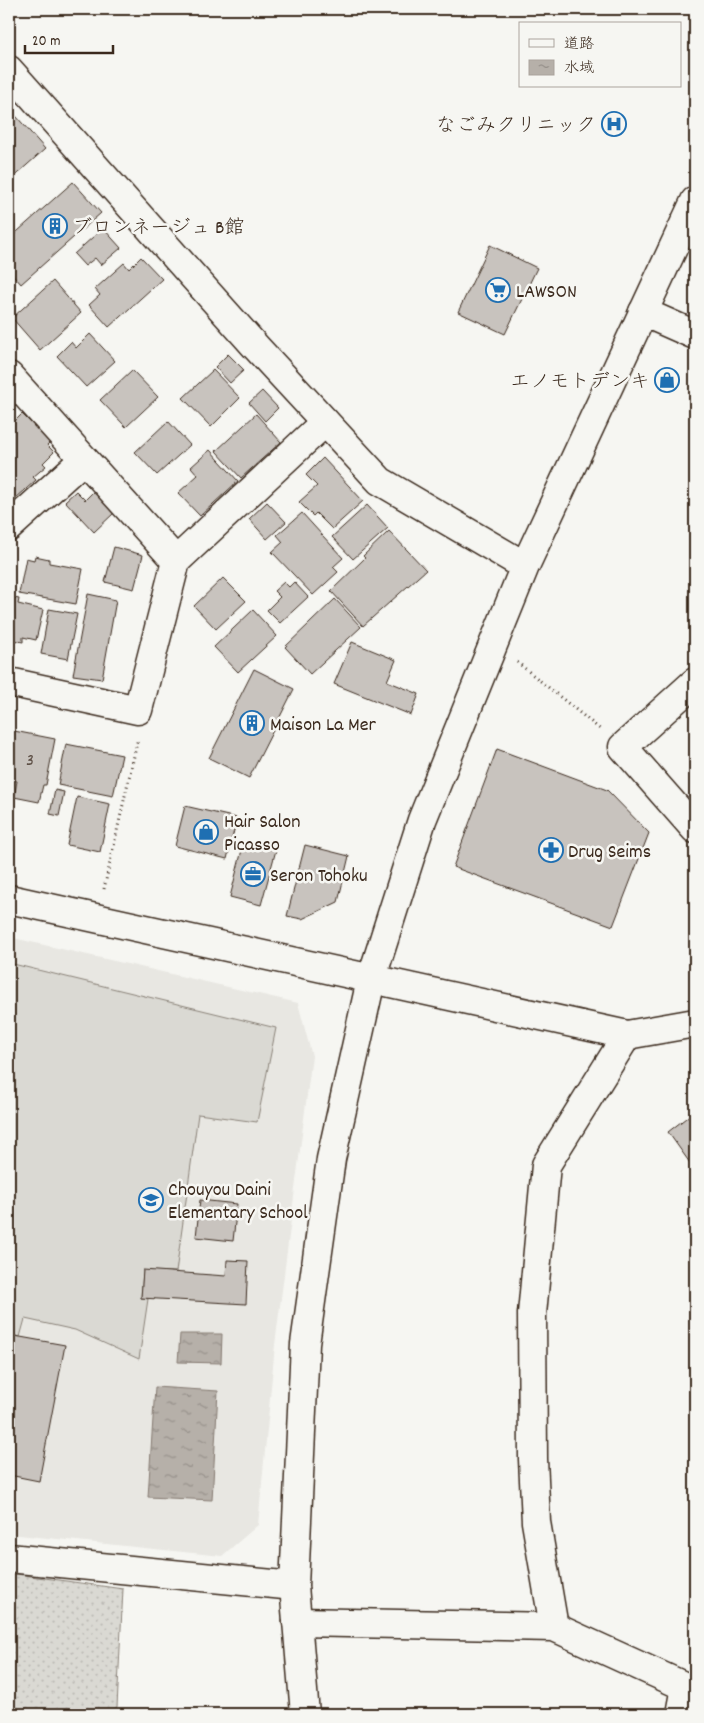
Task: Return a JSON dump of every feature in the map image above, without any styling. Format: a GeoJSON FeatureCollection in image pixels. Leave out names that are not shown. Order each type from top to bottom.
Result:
{"type":"FeatureCollection","features":[{"type":"Feature","properties":{"kind":"street"},"geometry":{"type":"LineString","coordinates":[[9,70],[380,481],[525,566]]}},
{"type":"Feature","properties":{"kind":"street"},"geometry":{"type":"LineString","coordinates":[[305,1714],[294,1586],[298,1464],[305,1344],[331,1159],[371,980],[422,820],[525,566],[695,201]]}},
{"type":"Feature","properties":{"kind":"street"},"geometry":{"type":"LineString","coordinates":[[643,312],[695,335]]}},
{"type":"Feature","properties":{"kind":"street"},"geometry":{"type":"LineString","coordinates":[[9,376],[176,560]]}},
{"type":"Feature","properties":{"kind":"street"},"geometry":{"type":"LineString","coordinates":[[9,682],[138,710],[176,560],[326,422]]}},
{"type":"Feature","properties":{"kind":"street"},"geometry":{"type":"LineString","coordinates":[[9,527],[84,459]]}},
{"type":"Feature","properties":{"kind":"street"},"geometry":{"type":"LineString","coordinates":[[695,682],[623,748],[695,829]]}},
{"type":"Feature","properties":{"kind":"street"},"geometry":{"type":"LineString","coordinates":[[9,899],[627,1035],[695,1023]]}},
{"type":"Feature","properties":{"kind":"street"},"geometry":{"type":"LineString","coordinates":[[554,1627],[536,1522],[533,1459],[532,1314],[546,1166],[627,1035]]}},
{"type":"Feature","properties":{"kind":"street"},"geometry":{"type":"LineString","coordinates":[[9,1558],[294,1586]]}},
{"type":"Feature","properties":{"kind":"street"},"geometry":{"type":"LineString","coordinates":[[297,1622],[554,1627],[686,1687],[681,1714]]}},
{"type":"Feature","properties":{"kind":"path"},"geometry":{"type":"LineString","coordinates":[[494,643],[623,748]]}},
{"type":"Feature","properties":{"kind":"path"},"geometry":{"type":"LineString","coordinates":[[104,889],[138,736]]}},
{"type":"Feature","properties":{"kind":"shaded area","name":"Chouyou Daini Elementary School"},"geometry":{"type":"Polygon","coordinates":[[[9,937],[298,1003],[312,1056],[275,1345],[258,1525],[222,1556],[9,1534],[9,937]]]}},
{"type":"Feature","properties":{"kind":"shaded area"},"geometry":{"type":"Polygon","coordinates":[[[9,963],[276,1028],[257,1122],[198,1114],[176,1272],[143,1271],[141,1298],[148,1299],[139,1359],[75,1330],[25,1319],[20,1337],[9,1335],[9,963]]]}},
{"type":"Feature","properties":{"kind":"shaded area"},"geometry":{"type":"Polygon","coordinates":[[[9,1573],[123,1589],[117,1707],[107,1714],[9,1714],[9,1573]]]}},
{"type":"Feature","properties":{"kind":"water"},"geometry":{"type":"Polygon","coordinates":[[[180,1334],[222,1334],[221,1363],[178,1362],[180,1334]]]}},
{"type":"Feature","properties":{"kind":"water"},"geometry":{"type":"Polygon","coordinates":[[[155,1387],[218,1391],[212,1500],[148,1497],[155,1387]]]}},
{"type":"Feature","properties":{"kind":"building"},"geometry":{"type":"Polygon","coordinates":[[[16,116],[45,149],[9,181],[9,122],[16,116]]]}},
{"type":"Feature","properties":{"kind":"building","name":"ブロンネージュ B館"},"geometry":{"type":"Polygon","coordinates":[[[73,182],[101,213],[21,284],[9,270],[9,239],[73,182]]]}},
{"type":"Feature","properties":{"kind":"building"},"geometry":{"type":"Polygon","coordinates":[[[103,228],[121,248],[101,265],[95,258],[85,266],[74,254],[103,228]]]}},
{"type":"Feature","properties":{"kind":"building","name":"LAWSON"},"geometry":{"type":"Polygon","coordinates":[[[490,245],[537,268],[505,334],[458,312],[490,245]]]}},
{"type":"Feature","properties":{"kind":"building"},"geometry":{"type":"Polygon","coordinates":[[[141,257],[162,279],[109,327],[89,305],[100,295],[95,289],[124,263],[129,269],[141,257]]]}},
{"type":"Feature","properties":{"kind":"building"},"geometry":{"type":"Polygon","coordinates":[[[53,281],[81,313],[40,350],[12,318],[53,281]]]}},
{"type":"Feature","properties":{"kind":"building"},"geometry":{"type":"Polygon","coordinates":[[[90,334],[115,361],[86,387],[57,356],[71,342],[76,348],[90,334]]]}},
{"type":"Feature","properties":{"kind":"building"},"geometry":{"type":"Polygon","coordinates":[[[228,354],[244,370],[230,383],[215,367],[228,354]]]}},
{"type":"Feature","properties":{"kind":"building"},"geometry":{"type":"Polygon","coordinates":[[[132,370],[158,397],[126,427],[100,400],[132,370]]]}},
{"type":"Feature","properties":{"kind":"building"},"geometry":{"type":"Polygon","coordinates":[[[213,370],[240,398],[211,427],[183,398],[213,370]]]}},
{"type":"Feature","properties":{"kind":"building"},"geometry":{"type":"Polygon","coordinates":[[[262,391],[278,408],[265,421],[249,403],[262,391]]]}},
{"type":"Feature","properties":{"kind":"building"},"geometry":{"type":"Polygon","coordinates":[[[22,414],[50,442],[47,445],[54,452],[43,463],[46,466],[33,477],[36,480],[15,499],[9,492],[9,427],[22,414]]]}},
{"type":"Feature","properties":{"kind":"building"},"geometry":{"type":"Polygon","coordinates":[[[256,414],[281,442],[241,478],[216,451],[256,414]]]}},
{"type":"Feature","properties":{"kind":"building"},"geometry":{"type":"Polygon","coordinates":[[[168,421],[190,445],[157,475],[135,452],[168,421]]]}},
{"type":"Feature","properties":{"kind":"building"},"geometry":{"type":"Polygon","coordinates":[[[210,450],[238,481],[200,516],[178,493],[198,475],[191,467],[210,450]]]}},
{"type":"Feature","properties":{"kind":"building"},"geometry":{"type":"Polygon","coordinates":[[[323,458],[363,501],[332,529],[316,513],[313,516],[299,502],[317,486],[306,475],[323,458]]]}},
{"type":"Feature","properties":{"kind":"building"},"geometry":{"type":"Polygon","coordinates":[[[95,490],[115,512],[94,532],[65,501],[76,491],[85,500],[95,490]]]}},
{"type":"Feature","properties":{"kind":"building"},"geometry":{"type":"Polygon","coordinates":[[[267,502],[286,522],[267,539],[249,519],[267,502]]]}},
{"type":"Feature","properties":{"kind":"building"},"geometry":{"type":"Polygon","coordinates":[[[367,505],[388,528],[353,559],[332,537],[367,505]]]}},
{"type":"Feature","properties":{"kind":"building"},"geometry":{"type":"Polygon","coordinates":[[[302,513],[343,558],[333,567],[338,572],[313,595],[272,552],[283,542],[277,535],[302,513]]]}},
{"type":"Feature","properties":{"kind":"building"},"geometry":{"type":"Polygon","coordinates":[[[389,531],[426,570],[363,626],[331,591],[365,558],[363,556],[389,531]]]}},
{"type":"Feature","properties":{"kind":"building"},"geometry":{"type":"Polygon","coordinates":[[[114,547],[143,555],[134,589],[105,582],[114,547]]]}},
{"type":"Feature","properties":{"kind":"building"},"geometry":{"type":"Polygon","coordinates":[[[35,556],[49,559],[49,563],[83,569],[76,604],[19,594],[26,558],[34,560],[35,556]]]}},
{"type":"Feature","properties":{"kind":"building"},"geometry":{"type":"Polygon","coordinates":[[[223,578],[246,601],[216,629],[194,606],[223,578]]]}},
{"type":"Feature","properties":{"kind":"building"},"geometry":{"type":"Polygon","coordinates":[[[284,582],[289,587],[294,582],[308,597],[280,623],[267,610],[280,597],[274,591],[284,582]]]}},
{"type":"Feature","properties":{"kind":"building"},"geometry":{"type":"Polygon","coordinates":[[[88,594],[116,600],[102,679],[73,675],[88,594]]]}},
{"type":"Feature","properties":{"kind":"building"},"geometry":{"type":"Polygon","coordinates":[[[9,597],[19,599],[18,604],[43,610],[36,640],[23,637],[23,642],[9,639],[9,597]]]}},
{"type":"Feature","properties":{"kind":"building"},"geometry":{"type":"Polygon","coordinates":[[[335,599],[361,627],[310,674],[285,647],[335,599]]]}},
{"type":"Feature","properties":{"kind":"building"},"geometry":{"type":"Polygon","coordinates":[[[49,609],[77,614],[68,659],[41,654],[49,609]]]}},
{"type":"Feature","properties":{"kind":"building"},"geometry":{"type":"Polygon","coordinates":[[[253,610],[277,636],[238,672],[214,647],[253,610]]]}},
{"type":"Feature","properties":{"kind":"building"},"geometry":{"type":"Polygon","coordinates":[[[352,642],[396,660],[387,681],[419,694],[411,715],[334,684],[352,642]]]}},
{"type":"Feature","properties":{"kind":"building","name":"Maison La Mer"},"geometry":{"type":"Polygon","coordinates":[[[254,669],[294,689],[249,778],[209,758],[254,669]]]}},
{"type":"Feature","properties":{"kind":"building"},"geometry":{"type":"Polygon","coordinates":[[[9,730],[55,739],[46,785],[43,785],[39,802],[14,797],[17,781],[9,780],[9,730]]]}},
{"type":"Feature","properties":{"kind":"building"},"geometry":{"type":"Polygon","coordinates":[[[66,744],[122,755],[113,796],[58,785],[66,744]]]}},
{"type":"Feature","properties":{"kind":"building","name":"Drug Seims"},"geometry":{"type":"Polygon","coordinates":[[[497,749],[607,790],[649,833],[613,926],[453,867],[497,749]]]}},
{"type":"Feature","properties":{"kind":"building"},"geometry":{"type":"Polygon","coordinates":[[[55,790],[64,792],[59,816],[50,814],[55,790]]]}},
{"type":"Feature","properties":{"kind":"building"},"geometry":{"type":"Polygon","coordinates":[[[77,797],[110,804],[100,852],[67,845],[77,797]]]}},
{"type":"Feature","properties":{"kind":"building","name":"Hair Salon Picasso"},"geometry":{"type":"Polygon","coordinates":[[[185,806],[237,818],[227,859],[175,846],[185,806]]]}},
{"type":"Feature","properties":{"kind":"building","name":"Seron Tohoku"},"geometry":{"type":"Polygon","coordinates":[[[244,842],[276,850],[261,905],[230,897],[244,842]]]}},
{"type":"Feature","properties":{"kind":"building"},"geometry":{"type":"Polygon","coordinates":[[[305,845],[349,856],[338,902],[302,919],[287,916],[305,845]]]}},
{"type":"Feature","properties":{"kind":"building"},"geometry":{"type":"Polygon","coordinates":[[[695,1111],[695,1159],[690,1163],[668,1132],[695,1111]]]}},
{"type":"Feature","properties":{"kind":"building"},"geometry":{"type":"Polygon","coordinates":[[[200,1200],[237,1204],[233,1241],[196,1237],[200,1200]]]}},
{"type":"Feature","properties":{"kind":"building"},"geometry":{"type":"Polygon","coordinates":[[[227,1260],[248,1261],[246,1304],[141,1298],[143,1270],[226,1276],[227,1260]]]}},
{"type":"Feature","properties":{"kind":"building"},"geometry":{"type":"Polygon","coordinates":[[[9,1335],[65,1345],[39,1481],[9,1475],[9,1335]]]}},
{"type":"Feature","properties":{"kind":"place","name":"なごみクリニック"},"geometry":{"type":"Point","coordinates":[614,124]}},
{"type":"Feature","properties":{"kind":"place","name":"ブロンネージュ B館"},"geometry":{"type":"Point","coordinates":[55,226]}},
{"type":"Feature","properties":{"kind":"place","name":"LAWSON"},"geometry":{"type":"Point","coordinates":[498,290]}},
{"type":"Feature","properties":{"kind":"place","name":"エノモトデンキ"},"geometry":{"type":"Point","coordinates":[667,380]}},
{"type":"Feature","properties":{"kind":"place","name":"Maison La Mer"},"geometry":{"type":"Point","coordinates":[252,723]}},
{"type":"Feature","properties":{"kind":"place","name":"Hair Salon Picasso"},"geometry":{"type":"Point","coordinates":[206,832]}},
{"type":"Feature","properties":{"kind":"place","name":"Drug Seims"},"geometry":{"type":"Point","coordinates":[551,850]}},
{"type":"Feature","properties":{"kind":"place","name":"Seron Tohoku"},"geometry":{"type":"Point","coordinates":[253,874]}},
{"type":"Feature","properties":{"kind":"place","name":"Chouyou Daini Elementary School"},"geometry":{"type":"Point","coordinates":[151,1200]}}]}
